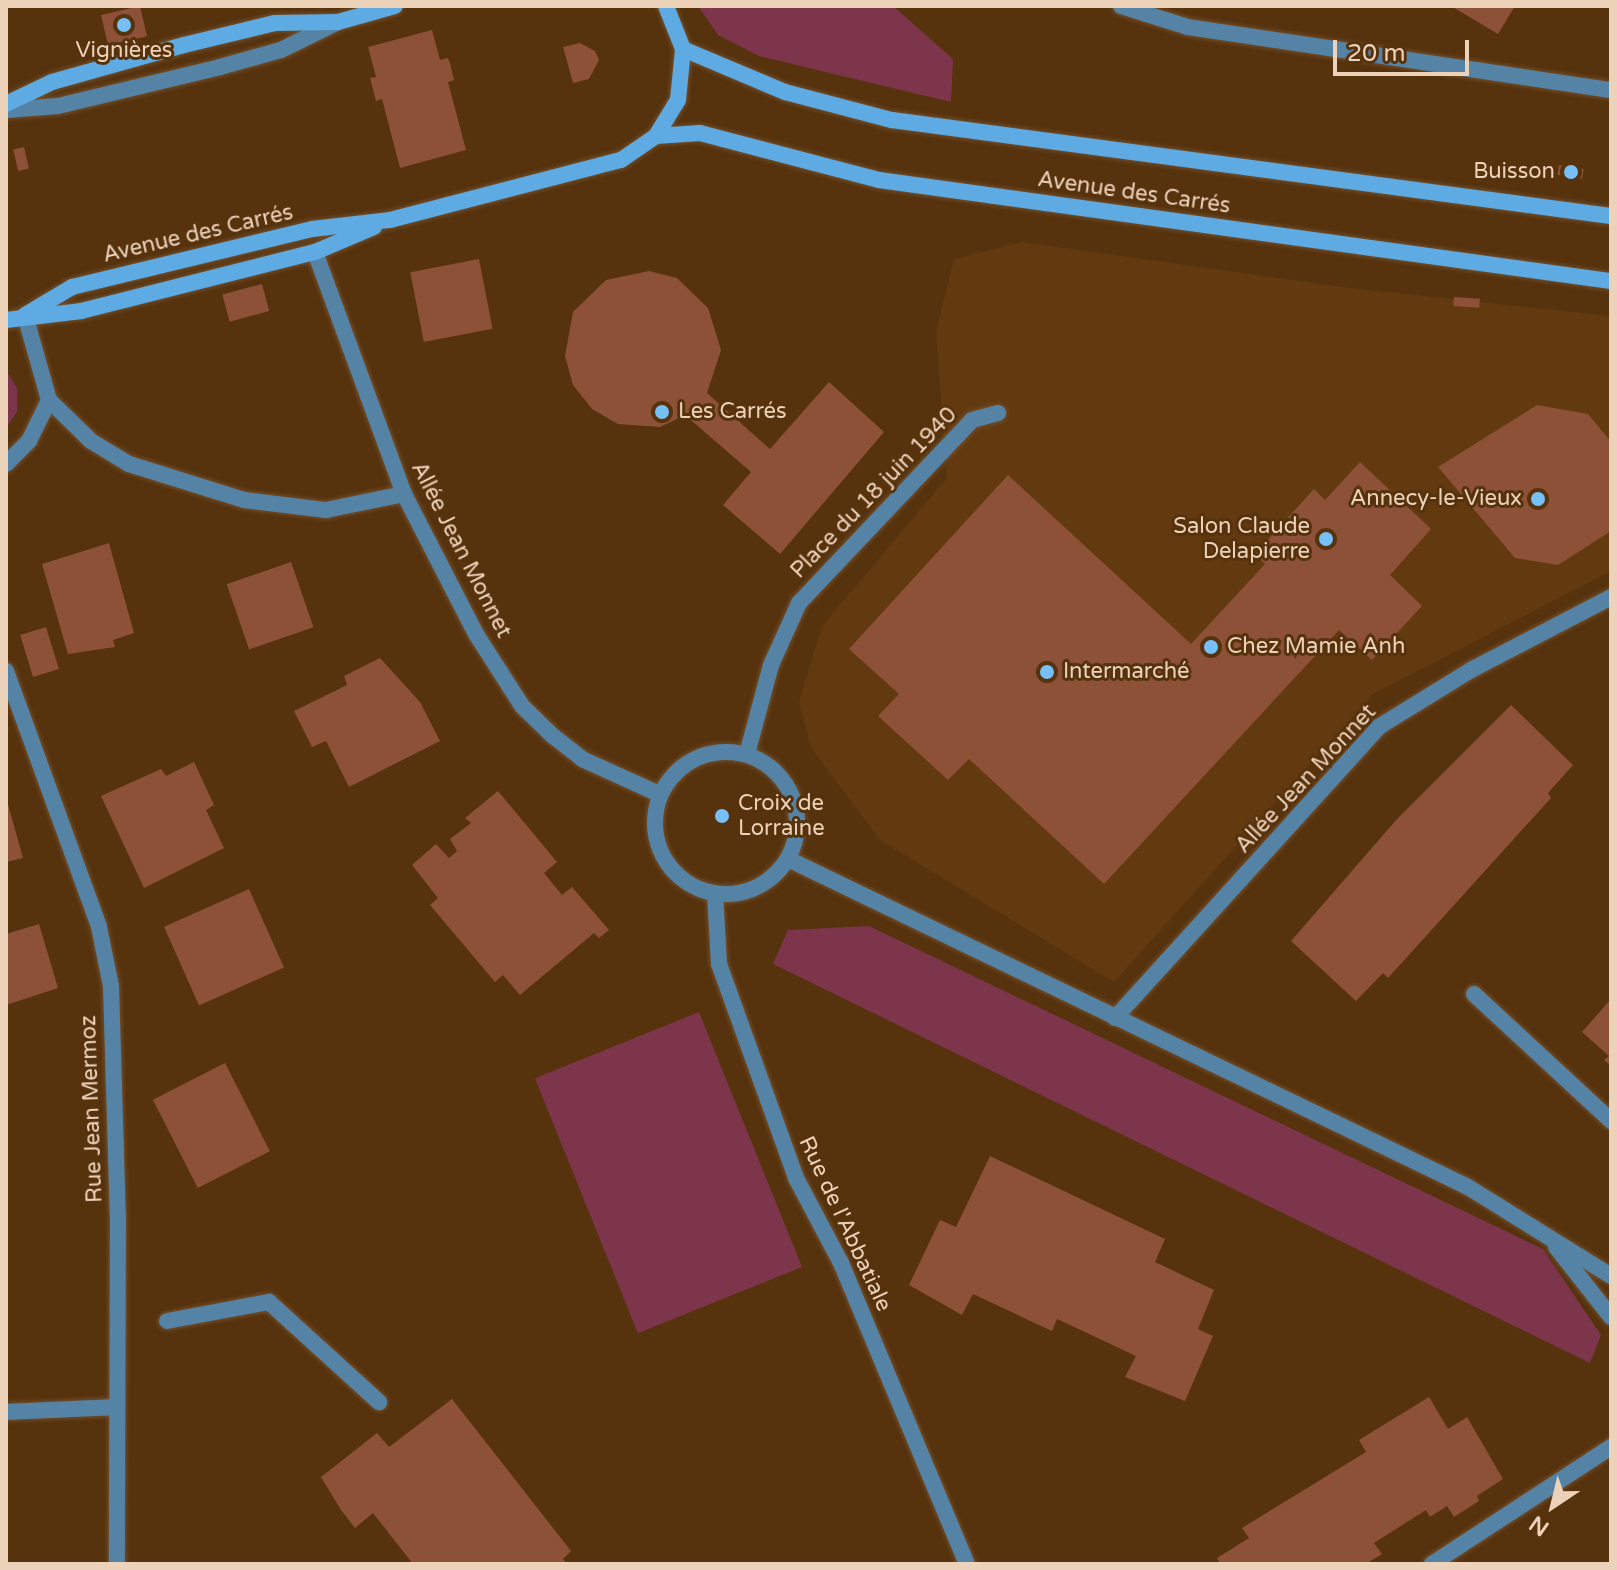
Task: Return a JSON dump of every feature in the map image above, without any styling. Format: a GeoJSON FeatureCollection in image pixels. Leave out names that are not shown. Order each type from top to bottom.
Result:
{"type":"FeatureCollection","features":[{"type":"Feature","properties":{"kind":"main road"},"geometry":{"type":"LineString","coordinates":[[6,104],[52,82],[214,38],[275,23],[338,22],[395,6]]}},
{"type":"Feature","properties":{"kind":"main road","name":"Avenue des Carrés"},"geometry":{"type":"LineString","coordinates":[[25,315],[72,287],[312,229],[390,220],[582,174],[621,160],[656,136],[678,100],[683,49],[666,6]]}},
{"type":"Feature","properties":{"kind":"main road","name":"Avenue des Carrés"},"geometry":{"type":"LineString","coordinates":[[683,49],[785,92],[892,120],[1611,216]]}},
{"type":"Feature","properties":{"kind":"main road","name":"Avenue des Carrés"},"geometry":{"type":"LineString","coordinates":[[656,136],[700,133],[879,180],[1611,281]]}},
{"type":"Feature","properties":{"kind":"main road","name":"Avenue des Carrés"},"geometry":{"type":"LineString","coordinates":[[6,320],[25,315],[81,311],[315,252],[390,220]]}},
{"type":"Feature","properties":{"kind":"street"},"geometry":{"type":"LineString","coordinates":[[1121,6],[1188,27],[1611,90]]}},
{"type":"Feature","properties":{"kind":"street"},"geometry":{"type":"LineString","coordinates":[[6,110],[58,106],[220,67],[281,50],[338,22]]}},
{"type":"Feature","properties":{"kind":"street","name":"Allée Jean Monnet"},"geometry":{"type":"LineString","coordinates":[[315,252],[404,494],[476,634],[522,706],[582,759],[659,794]]}},
{"type":"Feature","properties":{"kind":"street"},"geometry":{"type":"LineString","coordinates":[[25,315],[49,400],[91,441],[129,464],[244,500],[326,510],[404,494]]}},
{"type":"Feature","properties":{"kind":"street"},"geometry":{"type":"LineString","coordinates":[[6,464],[29,441],[49,400]]}},
{"type":"Feature","properties":{"kind":"street","name":"Place du 18 juin 1940"},"geometry":{"type":"LineString","coordinates":[[747,754],[771,665],[799,603],[972,420],[998,413]]}},
{"type":"Feature","properties":{"kind":"street","name":"Allée Jean Monnet"},"geometry":{"type":"LineString","coordinates":[[1115,1018],[1380,726],[1471,670],[1611,597]]}},
{"type":"Feature","properties":{"kind":"street","name":"Rue Jean Mermoz"},"geometry":{"type":"LineString","coordinates":[[6,671],[99,927],[111,986],[118,1216],[117,1564]]}},
{"type":"Feature","properties":{"kind":"street"},"geometry":{"type":"LineString","coordinates":[[708,753],[747,754],[767,763],[793,796],[797,828],[788,859],[757,887],[715,894],[681,878],[659,849],[655,812],[659,794],[691,759],[708,753]]}},
{"type":"Feature","properties":{"kind":"street"},"geometry":{"type":"LineString","coordinates":[[788,859],[1468,1187],[1611,1276]]}},
{"type":"Feature","properties":{"kind":"street","name":"Rue de l'Abbatiale"},"geometry":{"type":"LineString","coordinates":[[715,894],[719,964],[796,1178],[841,1263],[967,1564]]}},
{"type":"Feature","properties":{"kind":"street"},"geometry":{"type":"LineString","coordinates":[[1474,994],[1611,1121]]}},
{"type":"Feature","properties":{"kind":"street"},"geometry":{"type":"LineString","coordinates":[[1550,1240],[1611,1317]]}},
{"type":"Feature","properties":{"kind":"street"},"geometry":{"type":"LineString","coordinates":[[167,1321],[269,1302],[379,1402]]}},
{"type":"Feature","properties":{"kind":"street"},"geometry":{"type":"LineString","coordinates":[[6,1412],[116,1407]]}},
{"type":"Feature","properties":{"kind":"street"},"geometry":{"type":"LineString","coordinates":[[1432,1564],[1611,1447]]}},
{"type":"Feature","properties":{"kind":"shaded area"},"geometry":{"type":"Polygon","coordinates":[[[698,6],[893,6],[953,59],[951,102],[759,56],[718,35],[698,6]]]}},
{"type":"Feature","properties":{"kind":"shaded area"},"geometry":{"type":"Polygon","coordinates":[[[1022,242],[1350,288],[1611,316],[1611,571],[1373,694],[1114,982],[880,840],[811,748],[799,701],[822,626],[947,478],[936,331],[954,259],[1022,242]]]}},
{"type":"Feature","properties":{"kind":"shaded area"},"geometry":{"type":"Polygon","coordinates":[[[6,370],[17,388],[17,412],[6,428],[6,370]]]}},
{"type":"Feature","properties":{"kind":"shaded area"},"geometry":{"type":"Polygon","coordinates":[[[869,926],[1543,1249],[1601,1335],[1590,1363],[773,964],[788,930],[869,926]]]}},
{"type":"Feature","properties":{"kind":"shaded area"},"geometry":{"type":"Polygon","coordinates":[[[699,1012],[802,1267],[638,1333],[535,1078],[699,1012]]]}},
{"type":"Feature","properties":{"kind":"building","name":"Vignières"},"geometry":{"type":"Polygon","coordinates":[[[140,6],[147,36],[108,45],[101,15],[140,6]]]}},
{"type":"Feature","properties":{"kind":"building"},"geometry":{"type":"Polygon","coordinates":[[[1451,6],[1515,6],[1498,34],[1451,6]]]}},
{"type":"Feature","properties":{"kind":"building"},"geometry":{"type":"Polygon","coordinates":[[[432,30],[440,60],[448,58],[450,63],[454,80],[448,82],[466,150],[400,168],[382,99],[376,101],[370,78],[376,77],[368,47],[432,30]]]}},
{"type":"Feature","properties":{"kind":"building"},"geometry":{"type":"Polygon","coordinates":[[[580,43],[595,51],[599,60],[589,79],[573,83],[563,47],[580,43]]]}},
{"type":"Feature","properties":{"kind":"building"},"geometry":{"type":"Polygon","coordinates":[[[24,147],[29,168],[18,171],[13,149],[24,147]]]}},
{"type":"Feature","properties":{"kind":"building","name":"Buisson"},"geometry":{"type":"Polygon","coordinates":[[[1559,165],[1584,169],[1582,179],[1557,175],[1559,165]]]}},
{"type":"Feature","properties":{"kind":"building"},"geometry":{"type":"Polygon","coordinates":[[[479,259],[493,329],[424,342],[410,272],[479,259]]]}},
{"type":"Feature","properties":{"kind":"building","name":"Les Carrés"},"geometry":{"type":"Polygon","coordinates":[[[649,271],[677,278],[708,308],[721,350],[707,393],[770,449],[829,382],[884,432],[780,554],[723,505],[751,472],[685,415],[660,427],[618,424],[592,409],[573,385],[565,356],[573,312],[606,280],[649,271]]]}},
{"type":"Feature","properties":{"kind":"building"},"geometry":{"type":"Polygon","coordinates":[[[262,284],[269,311],[230,322],[222,295],[262,284]]]}},
{"type":"Feature","properties":{"kind":"building"},"geometry":{"type":"Polygon","coordinates":[[[1454,297],[1480,299],[1479,308],[1453,306],[1454,297]]]}},
{"type":"Feature","properties":{"kind":"building","name":"Annecy-le-Vieux"},"geometry":{"type":"Polygon","coordinates":[[[1537,405],[1588,414],[1611,442],[1611,531],[1558,565],[1515,558],[1438,467],[1537,405]]]}},
{"type":"Feature","properties":{"kind":"building","name":"Intermarché"},"geometry":{"type":"Polygon","coordinates":[[[1360,462],[1431,529],[1390,575],[1422,606],[1372,660],[1339,630],[1104,884],[969,759],[948,780],[878,716],[899,694],[849,649],[1008,475],[1191,644],[1265,564],[1255,554],[1314,489],[1325,500],[1360,462]]]}},
{"type":"Feature","properties":{"kind":"building"},"geometry":{"type":"Polygon","coordinates":[[[109,543],[134,633],[113,640],[115,647],[68,654],[42,564],[109,543]]]}},
{"type":"Feature","properties":{"kind":"building"},"geometry":{"type":"Polygon","coordinates":[[[291,562],[313,627],[249,649],[227,584],[291,562]]]}},
{"type":"Feature","properties":{"kind":"building"},"geometry":{"type":"Polygon","coordinates":[[[46,627],[59,669],[33,677],[20,635],[46,627]]]}},
{"type":"Feature","properties":{"kind":"building"},"geometry":{"type":"Polygon","coordinates":[[[380,658],[420,702],[440,741],[349,787],[326,741],[312,747],[294,711],[347,685],[344,676],[380,658]]]}},
{"type":"Feature","properties":{"kind":"building"},"geometry":{"type":"Polygon","coordinates":[[[1511,705],[1573,765],[1548,793],[1551,798],[1388,978],[1383,973],[1356,1001],[1291,941],[1397,819],[1511,705]]]}},
{"type":"Feature","properties":{"kind":"building"},"geometry":{"type":"Polygon","coordinates":[[[194,762],[214,805],[206,810],[224,848],[144,888],[101,796],[161,769],[166,776],[194,762]]]}},
{"type":"Feature","properties":{"kind":"building"},"geometry":{"type":"Polygon","coordinates":[[[498,791],[557,862],[544,873],[562,895],[572,887],[609,930],[599,938],[594,933],[520,995],[503,975],[495,982],[430,905],[438,898],[412,865],[436,844],[449,858],[457,851],[450,839],[471,823],[465,818],[498,791]]]}},
{"type":"Feature","properties":{"kind":"building"},"geometry":{"type":"Polygon","coordinates":[[[6,797],[23,858],[6,862],[6,797]]]}},
{"type":"Feature","properties":{"kind":"building"},"geometry":{"type":"Polygon","coordinates":[[[249,889],[284,968],[199,1005],[164,927],[249,889]]]}},
{"type":"Feature","properties":{"kind":"building"},"geometry":{"type":"Polygon","coordinates":[[[39,924],[58,988],[6,1005],[6,934],[39,924]]]}},
{"type":"Feature","properties":{"kind":"building"},"geometry":{"type":"Polygon","coordinates":[[[1611,999],[1611,1066],[1604,1060],[1609,1056],[1582,1032],[1611,999]]]}},
{"type":"Feature","properties":{"kind":"building"},"geometry":{"type":"Polygon","coordinates":[[[225,1063],[270,1151],[198,1188],[153,1100],[225,1063]]]}},
{"type":"Feature","properties":{"kind":"building"},"geometry":{"type":"Polygon","coordinates":[[[990,1156],[1165,1239],[1155,1262],[1214,1290],[1198,1329],[1213,1336],[1185,1401],[1125,1377],[1136,1356],[1057,1319],[1052,1331],[973,1294],[962,1315],[909,1285],[940,1220],[956,1227],[990,1156]]]}},
{"type":"Feature","properties":{"kind":"building"},"geometry":{"type":"Polygon","coordinates":[[[1429,1397],[1448,1429],[1467,1417],[1503,1479],[1477,1496],[1479,1501],[1454,1517],[1447,1506],[1430,1517],[1426,1510],[1374,1543],[1382,1554],[1366,1564],[1220,1564],[1217,1558],[1249,1538],[1242,1528],[1366,1452],[1359,1440],[1429,1397]]]}},
{"type":"Feature","properties":{"kind":"building"},"geometry":{"type":"Polygon","coordinates":[[[452,1399],[571,1551],[563,1559],[567,1564],[413,1564],[373,1513],[355,1528],[341,1510],[321,1477],[377,1433],[389,1447],[452,1399]]]}},
{"type":"Feature","properties":{"kind":"place","name":"Vignières"},"geometry":{"type":"Point","coordinates":[124,25]}},
{"type":"Feature","properties":{"kind":"place","name":"Buisson"},"geometry":{"type":"Point","coordinates":[1571,172]}},
{"type":"Feature","properties":{"kind":"place","name":"Les Carrés"},"geometry":{"type":"Point","coordinates":[662,412]}},
{"type":"Feature","properties":{"kind":"place","name":"Annecy-le-Vieux"},"geometry":{"type":"Point","coordinates":[1538,499]}},
{"type":"Feature","properties":{"kind":"place","name":"Salon Claude Delapierre"},"geometry":{"type":"Point","coordinates":[1326,539]}},
{"type":"Feature","properties":{"kind":"place","name":"Chez Mamie Anh"},"geometry":{"type":"Point","coordinates":[1211,647]}},
{"type":"Feature","properties":{"kind":"place","name":"Intermarché"},"geometry":{"type":"Point","coordinates":[1047,672]}},
{"type":"Feature","properties":{"kind":"place","name":"Croix de Lorraine"},"geometry":{"type":"Point","coordinates":[722,816]}}]}
